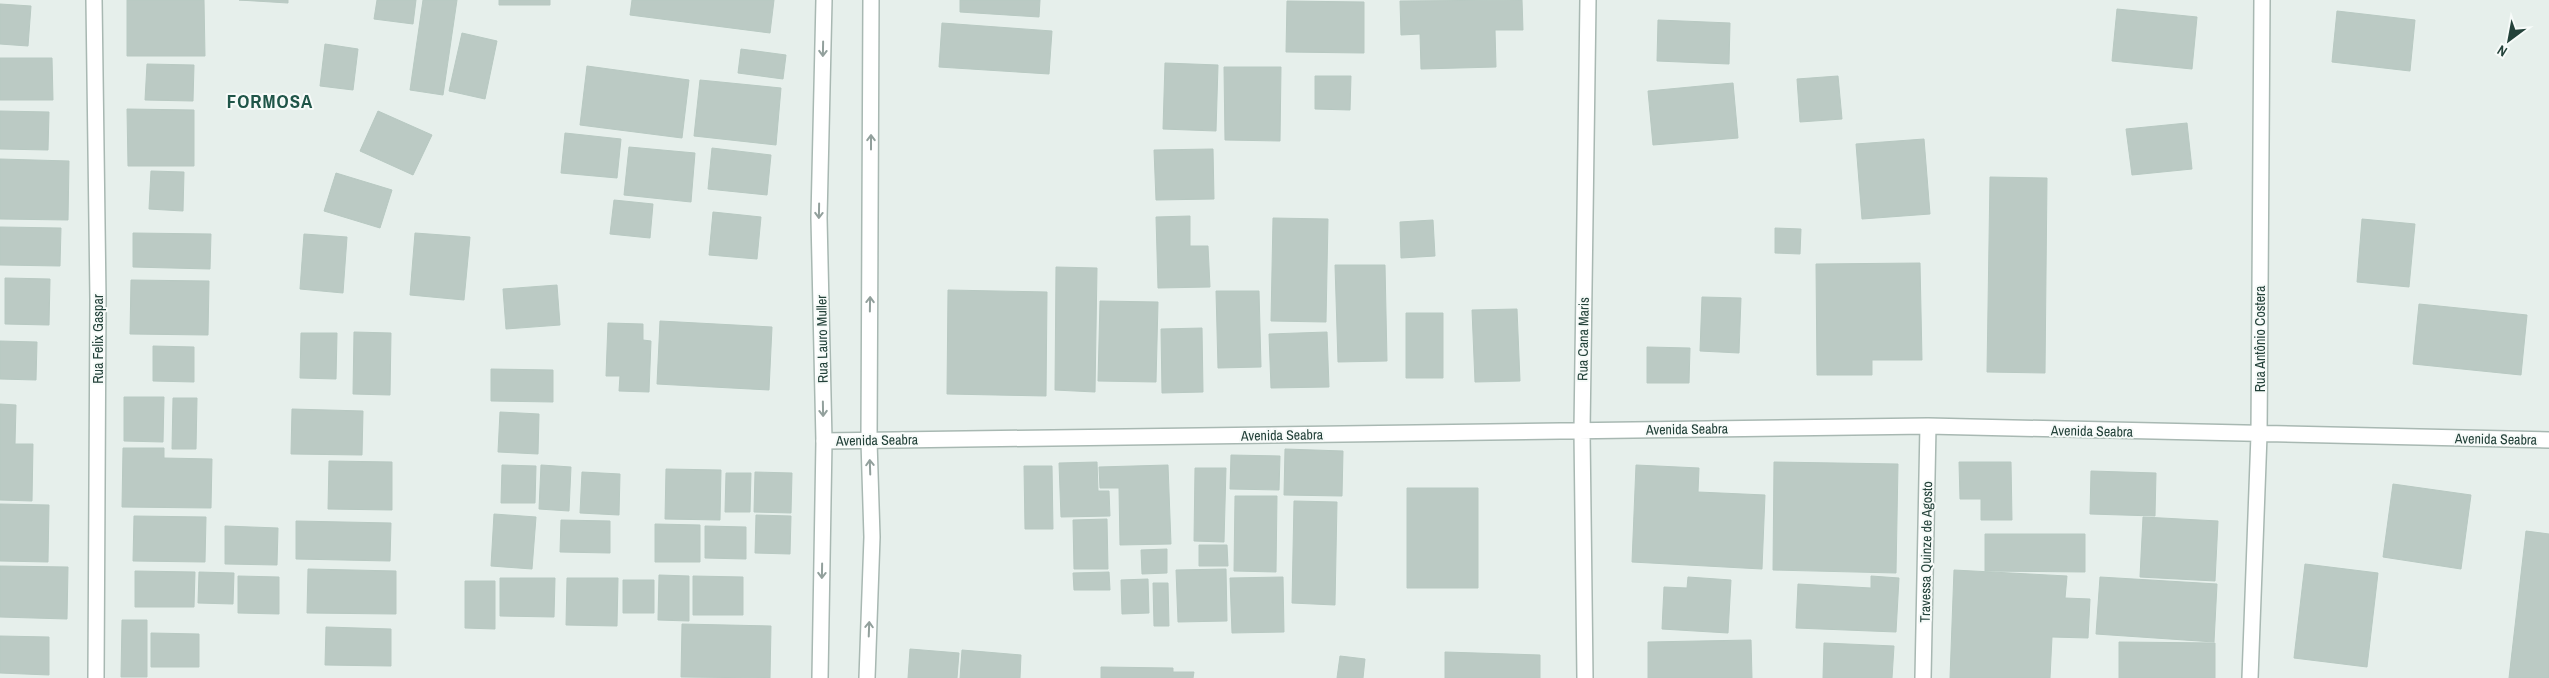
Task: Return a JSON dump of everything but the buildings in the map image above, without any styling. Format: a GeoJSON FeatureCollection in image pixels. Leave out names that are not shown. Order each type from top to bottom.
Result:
{"type":"FeatureCollection","features":[{"type":"Feature","properties":{"kind":"street","name":"Rua Felix Gaspar"},"geometry":{"type":"LineString","coordinates":[[94,0],[98,299],[96,678]]}},
{"type":"Feature","properties":{"kind":"street","name":"Rua Lauro Muller"},"geometry":{"type":"LineString","coordinates":[[820,678],[824,441],[819,218],[824,0]]}},
{"type":"Feature","properties":{"kind":"street"},"geometry":{"type":"LineString","coordinates":[[867,678],[872,537],[869,440],[871,0]]}},
{"type":"Feature","properties":{"kind":"street","name":"Rua Cana Maris"},"geometry":{"type":"LineString","coordinates":[[1585,678],[1582,431],[1588,0]]}},
{"type":"Feature","properties":{"kind":"street","name":"Rua Antônio Costera"},"geometry":{"type":"LineString","coordinates":[[2250,678],[2259,435],[2262,0]]}},
{"type":"Feature","properties":{"kind":"street","name":"Avenida Seabra"},"geometry":{"type":"LineString","coordinates":[[824,441],[1928,426],[2259,435],[2549,440]]}},
{"type":"Feature","properties":{"kind":"street","name":"Travessa Quinze de Agosto"},"geometry":{"type":"LineString","coordinates":[[1923,678],[1928,426]]}},
{"type":"Feature","properties":{"kind":"district","name":"FORMOSA"},"geometry":{"type":"Point","coordinates":[270,101]}}]}
